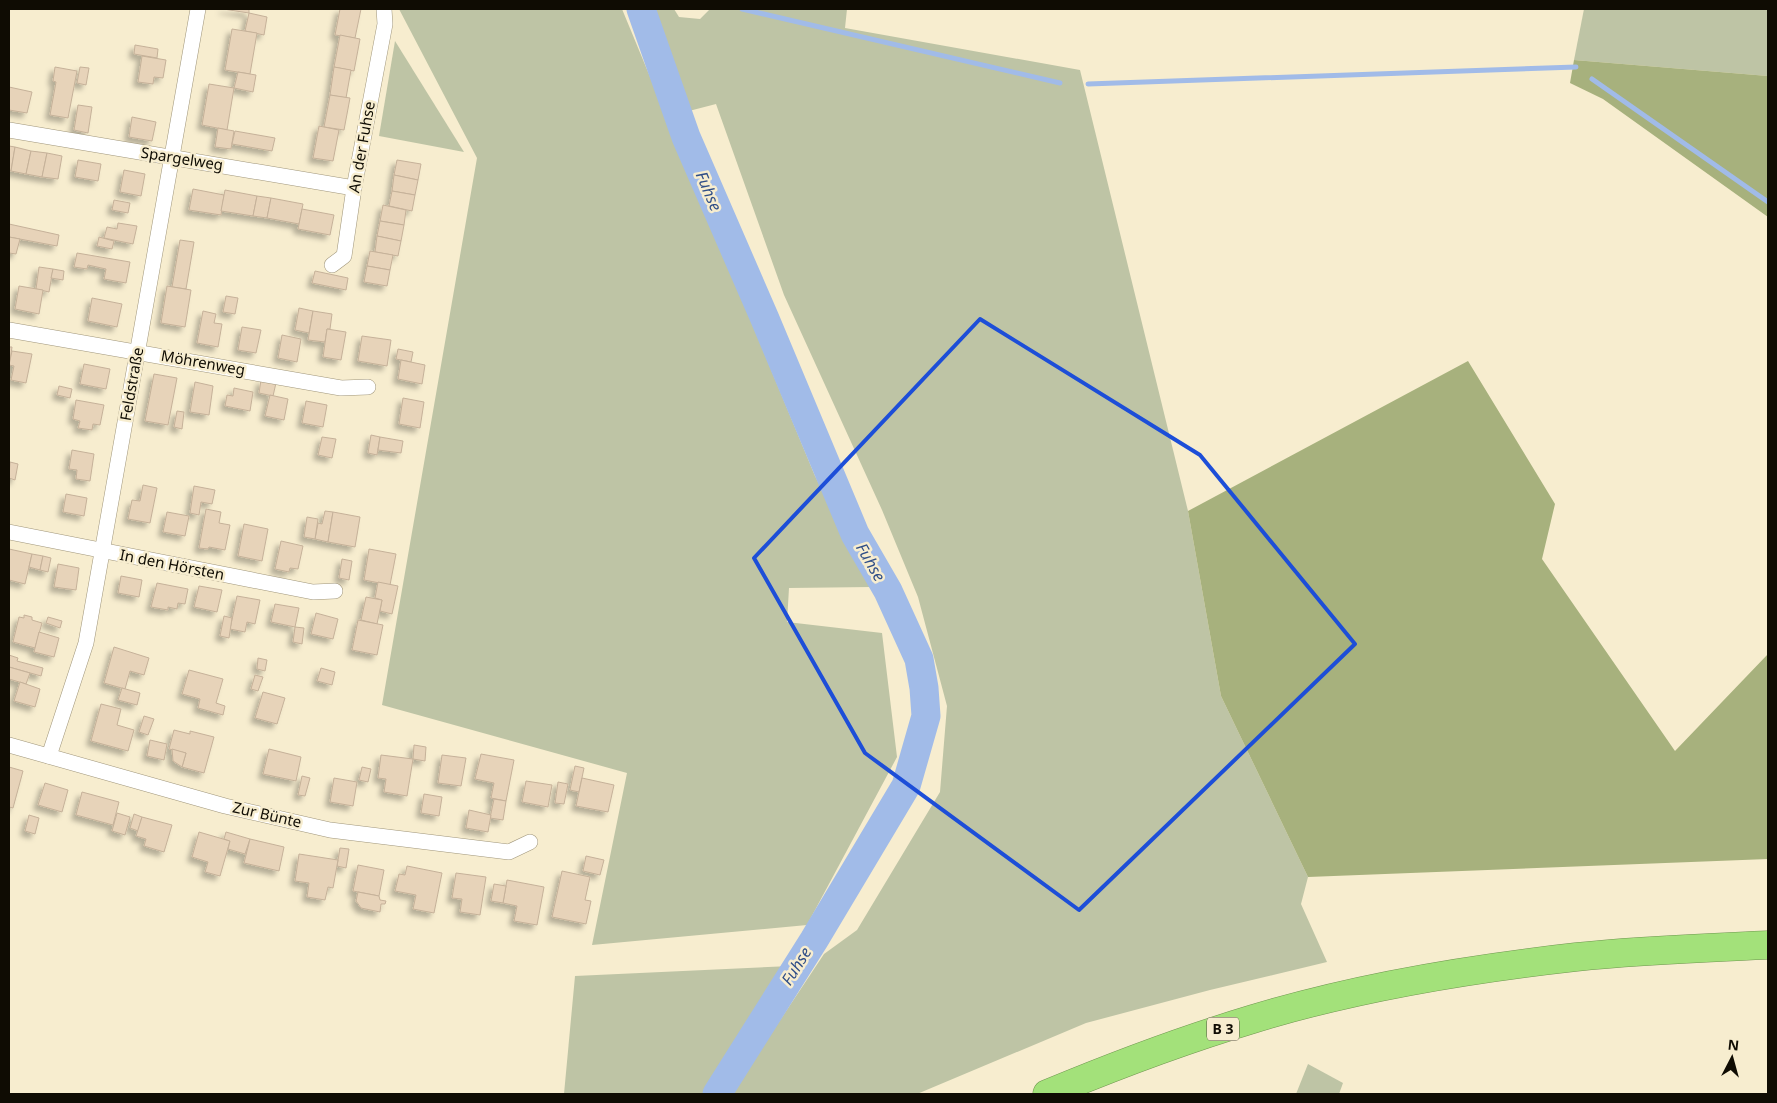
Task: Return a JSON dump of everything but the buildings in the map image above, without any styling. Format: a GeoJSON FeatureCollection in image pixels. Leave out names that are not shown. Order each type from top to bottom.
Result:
{"type":"FeatureCollection","features":[{"type":"Feature","properties":{"kind":"highway","name":"B 3"},"geometry":{"type":"LineString","coordinates":[[1047,1094],[1098,1072],[1253,1019],[1326,1000],[1404,983],[1576,957],[1768,945]]}},
{"type":"Feature","properties":{"kind":"street","name":"Feldstraße"},"geometry":{"type":"LineString","coordinates":[[49,756],[86,643],[198,9]]}},
{"type":"Feature","properties":{"kind":"street","name":"An der Fuhse"},"geometry":{"type":"LineString","coordinates":[[332,265],[344,256],[354,188],[385,16]]}},
{"type":"Feature","properties":{"kind":"street","name":"Spargelweg"},"geometry":{"type":"LineString","coordinates":[[9,130],[354,188]]}},
{"type":"Feature","properties":{"kind":"street","name":"Möhrenweg"},"geometry":{"type":"LineString","coordinates":[[9,330],[341,388],[368,387]]}},
{"type":"Feature","properties":{"kind":"street","name":"In den Hörsten"},"geometry":{"type":"LineString","coordinates":[[9,532],[102,552],[312,592],[335,591]]}},
{"type":"Feature","properties":{"kind":"street","name":"Zur Bünte"},"geometry":{"type":"LineString","coordinates":[[9,745],[225,806],[330,830],[509,852],[530,842]]}},
{"type":"Feature","properties":{"kind":"highlighted area"},"geometry":{"type":"Polygon","coordinates":[[[980,319],[1200,455],[1355,644],[1079,910],[865,753],[754,558],[980,319]]]}},
{"type":"Feature","properties":{"kind":"green space"},"geometry":{"type":"Polygon","coordinates":[[[399,9],[622,9],[815,476],[871,587],[789,588],[787,622],[882,633],[897,757],[807,925],[592,945],[627,773],[382,705],[477,158],[399,9]]]}},
{"type":"Feature","properties":{"kind":"green space"},"geometry":{"type":"Polygon","coordinates":[[[651,9],[674,9],[679,17],[700,19],[710,9],[847,9],[845,28],[1080,70],[1188,511],[1221,696],[1308,877],[1301,904],[1327,962],[1210,990],[1086,1023],[917,1094],[731,1094],[824,954],[857,930],[940,792],[947,706],[918,597],[882,510],[784,295],[716,104],[689,111],[651,9]]]}},
{"type":"Feature","properties":{"kind":"green space"},"geometry":{"type":"Polygon","coordinates":[[[1584,9],[1768,9],[1768,76],[1574,60],[1584,9]]]}},
{"type":"Feature","properties":{"kind":"green space"},"geometry":{"type":"Polygon","coordinates":[[[395,41],[464,152],[379,136],[395,41]]]}},
{"type":"Feature","properties":{"kind":"green space"},"geometry":{"type":"Polygon","coordinates":[[[1574,60],[1768,76],[1768,217],[1603,99],[1570,83],[1574,60]]]}},
{"type":"Feature","properties":{"kind":"green space"},"geometry":{"type":"Polygon","coordinates":[[[1468,361],[1555,504],[1542,559],[1675,751],[1768,654],[1768,859],[1308,877],[1221,696],[1188,511],[1468,361]]]}},
{"type":"Feature","properties":{"kind":"green space"},"geometry":{"type":"Polygon","coordinates":[[[791,966],[717,1080],[705,1094],[564,1094],[575,976],[791,966]]]}},
{"type":"Feature","properties":{"kind":"green space"},"geometry":{"type":"Polygon","coordinates":[[[1308,1064],[1343,1083],[1339,1094],[1296,1094],[1308,1064]]]}},
{"type":"Feature","properties":{"kind":"waterway","name":"Fuhse"},"geometry":{"type":"LineString","coordinates":[[641,9],[686,137],[855,534],[888,591],[919,659],[926,716],[906,786],[814,940],[717,1094]]}},
{"type":"Feature","properties":{"kind":"waterway"},"geometry":{"type":"LineString","coordinates":[[742,9],[1060,83]]}},
{"type":"Feature","properties":{"kind":"waterway"},"geometry":{"type":"LineString","coordinates":[[1088,84],[1576,67]]}},
{"type":"Feature","properties":{"kind":"waterway"},"geometry":{"type":"LineString","coordinates":[[1592,79],[1768,202]]}}]}
